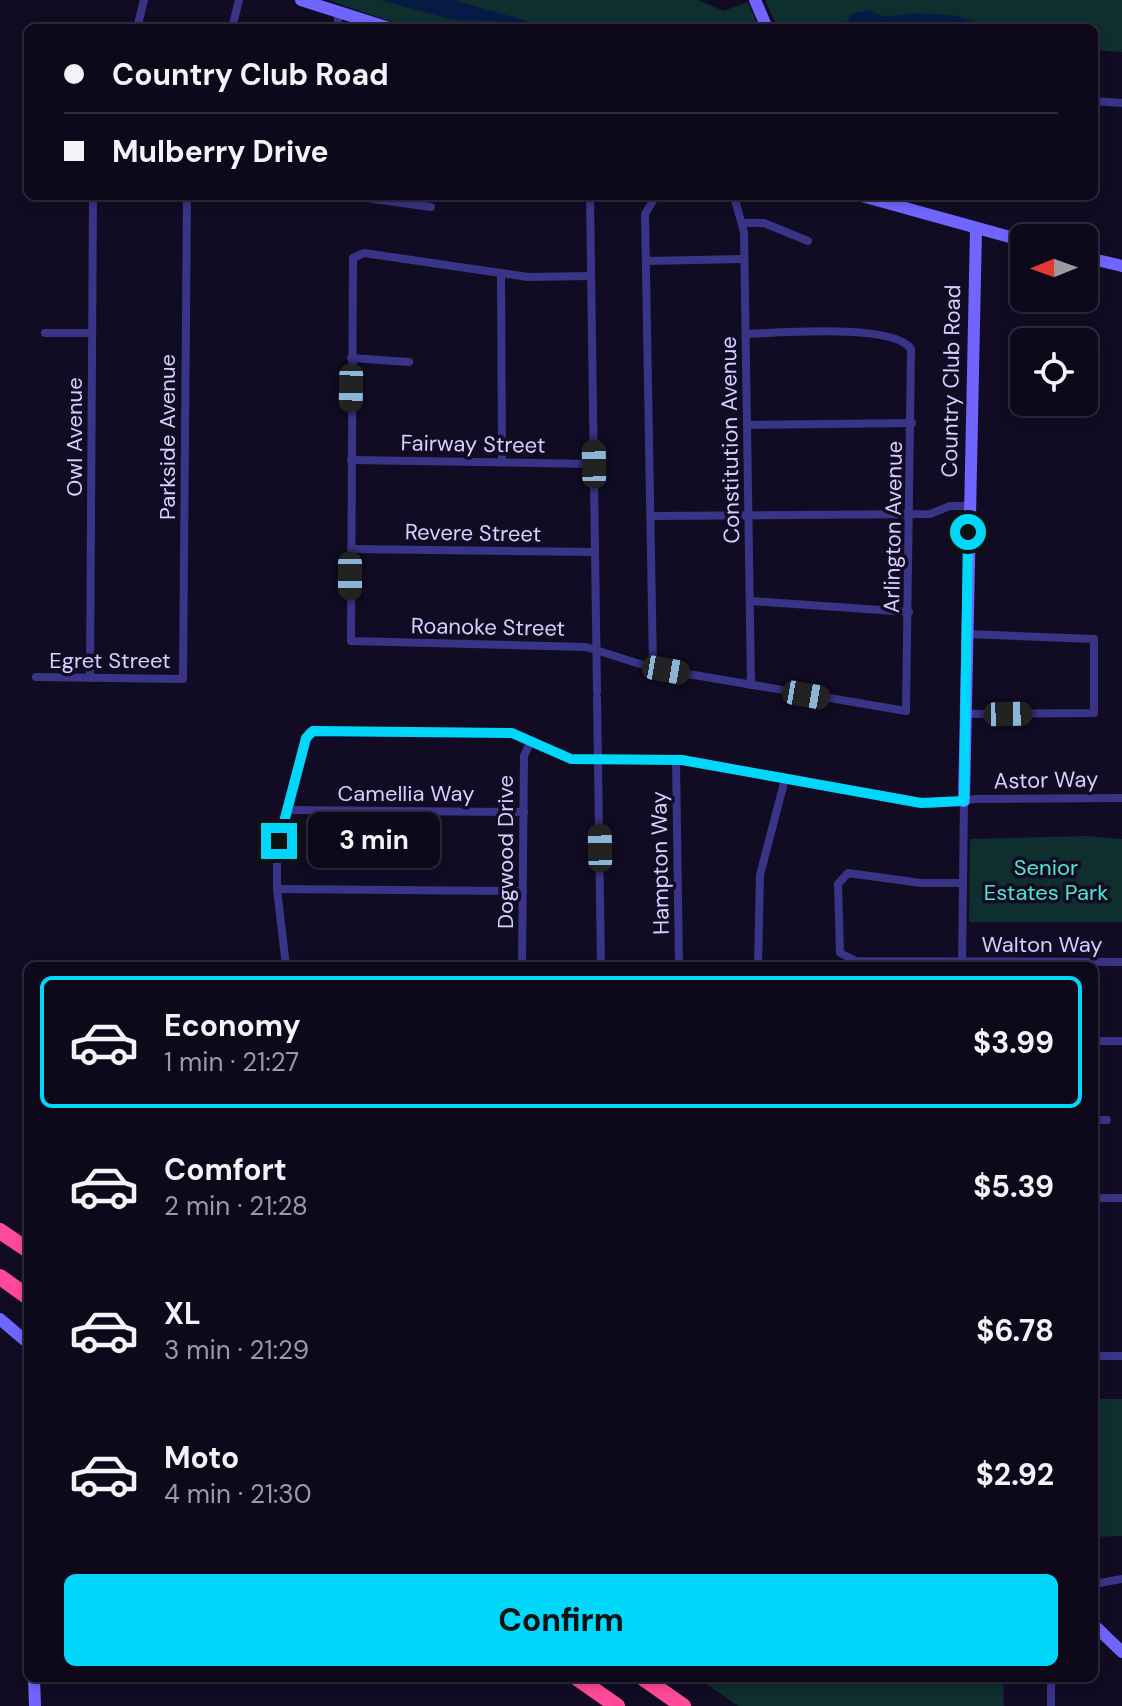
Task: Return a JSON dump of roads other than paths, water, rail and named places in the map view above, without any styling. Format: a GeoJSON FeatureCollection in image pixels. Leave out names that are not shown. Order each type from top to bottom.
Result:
{"type":"FeatureCollection","features":[{"type":"Feature","properties":{"kind":"highway"},"geometry":{"type":"LineString","coordinates":[[0,1231],[24,1247]]}},
{"type":"Feature","properties":{"kind":"highway"},"geometry":{"type":"LineString","coordinates":[[0,1277],[24,1294]]}},
{"type":"Feature","properties":{"kind":"highway"},"geometry":{"type":"LineString","coordinates":[[583,1682],[617,1706]]}},
{"type":"Feature","properties":{"kind":"highway"},"geometry":{"type":"LineString","coordinates":[[649,1682],[683,1706]]}},
{"type":"Feature","properties":{"kind":"street"},"geometry":{"type":"LineString","coordinates":[[138,24],[144,0]]}},
{"type":"Feature","properties":{"kind":"street"},"geometry":{"type":"LineString","coordinates":[[233,24],[239,0]]}},
{"type":"Feature","properties":{"kind":"street"},"geometry":{"type":"LineString","coordinates":[[755,0],[765,24]]}},
{"type":"Feature","properties":{"kind":"street"},"geometry":{"type":"LineString","coordinates":[[308,1],[376,24]]}},
{"type":"Feature","properties":{"kind":"street"},"geometry":{"type":"LineString","coordinates":[[338,24],[339,12]]}},
{"type":"Feature","properties":{"kind":"street"},"geometry":{"type":"LineString","coordinates":[[1098,101],[1122,103]]}},
{"type":"Feature","properties":{"kind":"street","name":"Owl Avenue"},"geometry":{"type":"LineString","coordinates":[[90,678],[93,200]]}},
{"type":"Feature","properties":{"kind":"street","name":"Parkside Avenue"},"geometry":{"type":"LineString","coordinates":[[183,679],[187,200]]}},
{"type":"Feature","properties":{"kind":"street"},"geometry":{"type":"LineString","coordinates":[[381,200],[431,207]]}},
{"type":"Feature","properties":{"kind":"street"},"geometry":{"type":"LineString","coordinates":[[590,200],[601,962]]}},
{"type":"Feature","properties":{"kind":"street"},"geometry":{"type":"LineString","coordinates":[[653,668],[645,214],[654,200]]}},
{"type":"Feature","properties":{"kind":"street","name":"Constitution Avenue"},"geometry":{"type":"LineString","coordinates":[[735,200],[742,223],[744,259],[751,685]]}},
{"type":"Feature","properties":{"kind":"street"},"geometry":{"type":"LineString","coordinates":[[876,200],[1010,238]]}},
{"type":"Feature","properties":{"kind":"street"},"geometry":{"type":"LineString","coordinates":[[742,223],[764,223],[808,241]]}},
{"type":"Feature","properties":{"kind":"street","name":"Country Club Road"},"geometry":{"type":"LineString","coordinates":[[962,962],[976,229]]}},
{"type":"Feature","properties":{"kind":"street"},"geometry":{"type":"LineString","coordinates":[[351,549],[351,267],[355,255],[370,254],[501,274],[590,276]]}},
{"type":"Feature","properties":{"kind":"street"},"geometry":{"type":"LineString","coordinates":[[646,261],[744,259]]}},
{"type":"Feature","properties":{"kind":"street"},"geometry":{"type":"LineString","coordinates":[[1098,260],[1122,266]]}},
{"type":"Feature","properties":{"kind":"street"},"geometry":{"type":"LineString","coordinates":[[501,274],[502,462]]}},
{"type":"Feature","properties":{"kind":"street"},"geometry":{"type":"LineString","coordinates":[[45,333],[92,333]]}},
{"type":"Feature","properties":{"kind":"street","name":"Arlington Avenue"},"geometry":{"type":"LineString","coordinates":[[746,334],[851,333],[893,338],[909,345],[913,359],[906,711]]}},
{"type":"Feature","properties":{"kind":"street"},"geometry":{"type":"LineString","coordinates":[[351,358],[409,362]]}},
{"type":"Feature","properties":{"kind":"street"},"geometry":{"type":"LineString","coordinates":[[747,425],[912,423]]}},
{"type":"Feature","properties":{"kind":"street","name":"Fairway Street"},"geometry":{"type":"LineString","coordinates":[[351,460],[594,464]]}},
{"type":"Feature","properties":{"kind":"street"},"geometry":{"type":"LineString","coordinates":[[652,516],[911,514],[969,506]]}},
{"type":"Feature","properties":{"kind":"street","name":"Revere Street"},"geometry":{"type":"LineString","coordinates":[[351,549],[595,552]]}},
{"type":"Feature","properties":{"kind":"street","name":"Roanoke Street"},"geometry":{"type":"LineString","coordinates":[[351,549],[351,641],[586,647],[653,668],[906,711]]}},
{"type":"Feature","properties":{"kind":"street"},"geometry":{"type":"LineString","coordinates":[[750,601],[909,612]]}},
{"type":"Feature","properties":{"kind":"street"},"geometry":{"type":"LineString","coordinates":[[965,714],[1094,713],[1094,639],[966,634]]}},
{"type":"Feature","properties":{"kind":"street","name":"Egret Street"},"geometry":{"type":"LineString","coordinates":[[36,677],[183,679]]}},
{"type":"Feature","properties":{"kind":"street","name":"Astor Way"},"geometry":{"type":"LineString","coordinates":[[289,810],[309,732],[504,732],[561,756],[599,760],[676,760],[921,803],[1122,798]]}},
{"type":"Feature","properties":{"kind":"street","name":"Dogwood Drive"},"geometry":{"type":"LineString","coordinates":[[522,962],[524,756],[531,741]]}},
{"type":"Feature","properties":{"kind":"street","name":"Hampton Way"},"geometry":{"type":"LineString","coordinates":[[676,760],[679,962]]}},
{"type":"Feature","properties":{"kind":"street"},"geometry":{"type":"LineString","coordinates":[[758,962],[760,875],[785,779]]}},
{"type":"Feature","properties":{"kind":"street"},"geometry":{"type":"LineString","coordinates":[[286,962],[277,889],[277,853],[289,810]]}},
{"type":"Feature","properties":{"kind":"street","name":"Camellia Way"},"geometry":{"type":"LineString","coordinates":[[289,810],[524,812]]}},
{"type":"Feature","properties":{"kind":"street","name":"Walton Way"},"geometry":{"type":"LineString","coordinates":[[906,962],[851,960],[840,953],[838,884],[848,873],[921,883],[962,883]]}},
{"type":"Feature","properties":{"kind":"street"},"geometry":{"type":"LineString","coordinates":[[277,889],[523,891]]}},
{"type":"Feature","properties":{"kind":"street","name":"Walton Way"},"geometry":{"type":"LineString","coordinates":[[1098,962],[1122,962]]}},
{"type":"Feature","properties":{"kind":"street"},"geometry":{"type":"LineString","coordinates":[[1098,1041],[1122,1041]]}},
{"type":"Feature","properties":{"kind":"street"},"geometry":{"type":"LineString","coordinates":[[1098,1120],[1107,1120]]}},
{"type":"Feature","properties":{"kind":"street"},"geometry":{"type":"LineString","coordinates":[[1098,1198],[1122,1198]]}},
{"type":"Feature","properties":{"kind":"street"},"geometry":{"type":"LineString","coordinates":[[0,1319],[24,1340]]}},
{"type":"Feature","properties":{"kind":"street"},"geometry":{"type":"LineString","coordinates":[[1098,1356],[1122,1356]]}},
{"type":"Feature","properties":{"kind":"street"},"geometry":{"type":"LineString","coordinates":[[1098,1582],[1122,1579]]}},
{"type":"Feature","properties":{"kind":"street"},"geometry":{"type":"LineString","coordinates":[[1098,1629],[1122,1652]]}},
{"type":"Feature","properties":{"kind":"street"},"geometry":{"type":"LineString","coordinates":[[34,1682],[35,1706]]}},
{"type":"Feature","properties":{"kind":"street"},"geometry":{"type":"LineString","coordinates":[[1051,1682],[1051,1706]]}},
{"type":"Feature","properties":{"kind":"water"},"geometry":{"type":"Polygon","coordinates":[[[380,0],[453,0],[537,24],[502,24],[454,20],[380,0]]]}},
{"type":"Feature","properties":{"kind":"water"},"geometry":{"type":"Polygon","coordinates":[[[869,10],[885,17],[912,13],[952,15],[983,24],[844,24],[853,13],[869,10]]]}},
{"type":"Feature","properties":{"kind":"park label","name":"Senior Estates Park"},"geometry":{"type":"Point","coordinates":[1046,880]}}]}
